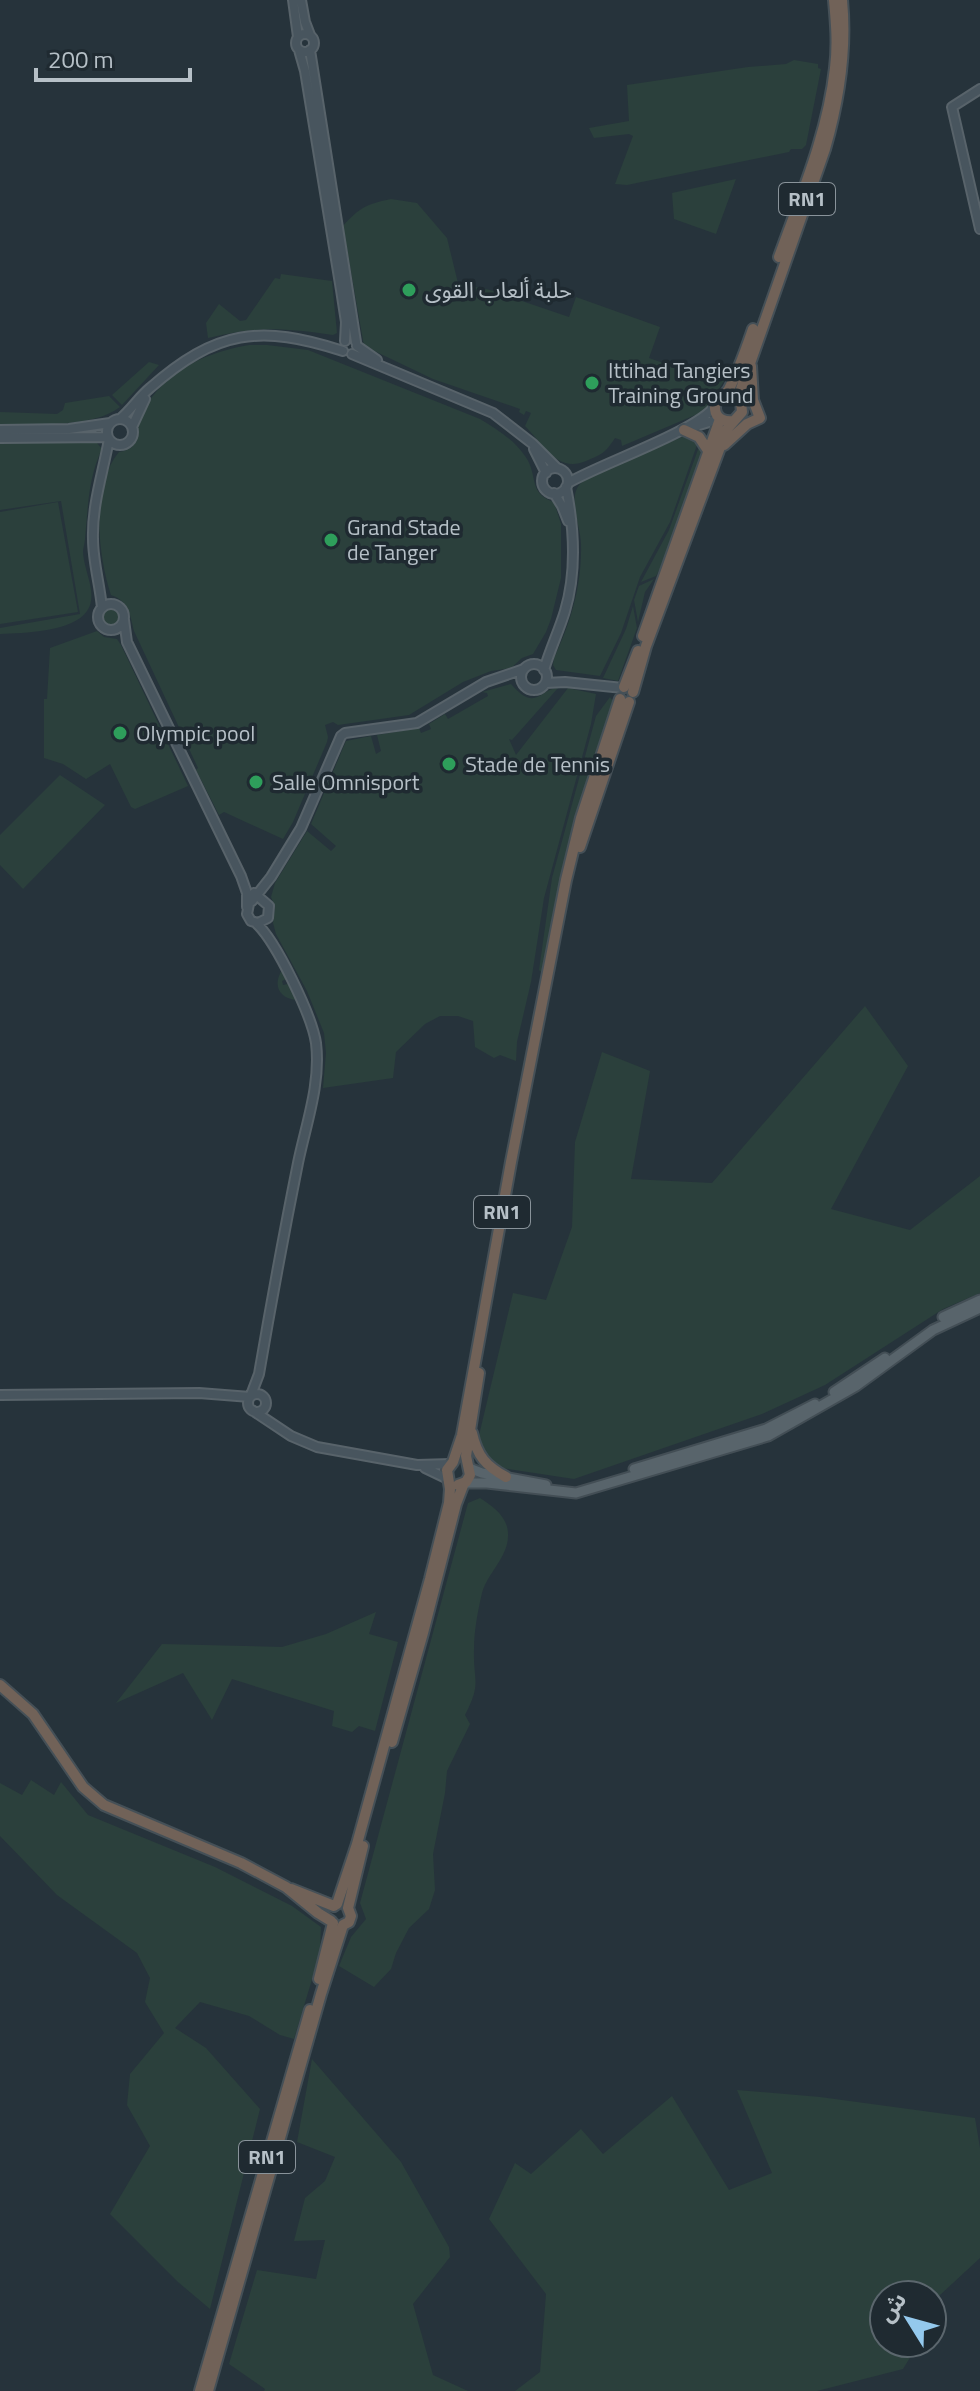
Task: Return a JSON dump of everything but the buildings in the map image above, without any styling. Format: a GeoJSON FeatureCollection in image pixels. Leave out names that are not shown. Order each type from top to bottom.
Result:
{"type":"FeatureCollection","features":[{"type":"Feature","properties":{"kind":"highway","name":"RN1"},"geometry":{"type":"LineString","coordinates":[[715,405],[726,395],[817,151],[835,68],[837,35],[834,0]]}},
{"type":"Feature","properties":{"kind":"highway","name":"RN1"},"geometry":{"type":"LineString","coordinates":[[714,451],[742,412],[739,400],[750,360],[834,116],[844,57],[842,0]]}},
{"type":"Feature","properties":{"kind":"highway"},"geometry":{"type":"LineString","coordinates":[[680,431],[699,437],[714,451],[739,430],[760,418],[753,400],[750,360]]}},
{"type":"Feature","properties":{"kind":"highway"},"geometry":{"type":"LineString","coordinates":[[726,395],[739,400]]}},
{"type":"Feature","properties":{"kind":"highway"},"geometry":{"type":"LineString","coordinates":[[715,405],[720,419],[734,421]]}},
{"type":"Feature","properties":{"kind":"highway","name":"RN1"},"geometry":{"type":"LineString","coordinates":[[340,1906],[449,1503],[447,1470],[462,1435],[511,1162],[581,818],[625,694],[646,646],[714,451],[720,419]]}},
{"type":"Feature","properties":{"kind":"highway","name":"RN1"},"geometry":{"type":"LineString","coordinates":[[208,2391],[321,1994],[336,1923],[330,1913],[340,1906],[375,1800],[456,1504],[470,1475],[466,1456],[482,1353],[560,937],[580,849],[625,694]]}},
{"type":"Feature","properties":{"kind":"highway"},"geometry":{"type":"LineString","coordinates":[[471,1427],[481,1458],[486,1465],[506,1477]]}},
{"type":"Feature","properties":{"kind":"highway"},"geometry":{"type":"LineString","coordinates":[[452,1463],[463,1462],[468,1467]]}},
{"type":"Feature","properties":{"kind":"highway"},"geometry":{"type":"LineString","coordinates":[[448,1480],[455,1484],[464,1483]]}},
{"type":"Feature","properties":{"kind":"highway"},"geometry":{"type":"LineString","coordinates":[[0,1685],[33,1714],[83,1787],[104,1805],[241,1863],[286,1887],[340,1906]]}},
{"type":"Feature","properties":{"kind":"highway"},"geometry":{"type":"LineString","coordinates":[[286,1887],[318,1913],[336,1923]]}},
{"type":"Feature","properties":{"kind":"highway","name":"RN1"},"geometry":{"type":"LineString","coordinates":[[336,1923],[350,1919],[351,1913],[340,1906]]}},
{"type":"Feature","properties":{"kind":"highway","name":"RN1"},"geometry":{"type":"LineString","coordinates":[[200,2391],[298,2044],[336,1923]]}},
{"type":"Feature","properties":{"kind":"main road"},"geometry":{"type":"LineString","coordinates":[[468,1467],[482,1473],[575,1487],[771,1428],[842,1387],[929,1325],[980,1300]]}},
{"type":"Feature","properties":{"kind":"main road"},"geometry":{"type":"LineString","coordinates":[[464,1483],[576,1493],[768,1436],[856,1386],[933,1330],[980,1308]]}},
{"type":"Feature","properties":{"kind":"street"},"geometry":{"type":"LineString","coordinates":[[293,0],[298,37],[296,44],[305,71],[350,346]]}},
{"type":"Feature","properties":{"kind":"street"},"geometry":{"type":"LineString","coordinates":[[301,0],[305,22],[314,42],[310,50],[350,346]]}},
{"type":"Feature","properties":{"kind":"street"},"geometry":{"type":"LineString","coordinates":[[298,37],[310,35]]}},
{"type":"Feature","properties":{"kind":"street"},"geometry":{"type":"LineString","coordinates":[[299,50],[310,50]]}},
{"type":"Feature","properties":{"kind":"street"},"geometry":{"type":"LineString","coordinates":[[980,89],[952,107],[980,229]]}},
{"type":"Feature","properties":{"kind":"street"},"geometry":{"type":"LineString","coordinates":[[0,430],[69,429],[110,423],[120,419],[154,385],[193,355],[244,337],[271,335],[350,346],[391,369],[493,413],[561,470],[571,511],[573,562],[570,586],[545,671],[546,683],[542,688],[526,688],[521,674],[553,643]]}},
{"type":"Feature","properties":{"kind":"street"},"geometry":{"type":"LineString","coordinates":[[102,471],[121,445],[131,439],[140,407],[154,385]]}},
{"type":"Feature","properties":{"kind":"street"},"geometry":{"type":"LineString","coordinates":[[680,431],[707,415],[715,405]]}},
{"type":"Feature","properties":{"kind":"street"},"geometry":{"type":"LineString","coordinates":[[120,419],[132,427]]}},
{"type":"Feature","properties":{"kind":"street"},"geometry":{"type":"LineString","coordinates":[[530,441],[546,473],[543,484],[554,493],[561,492],[567,485],[609,462],[680,431],[720,419]]}},
{"type":"Feature","properties":{"kind":"street"},"geometry":{"type":"LineString","coordinates":[[110,423],[95,503],[93,537],[102,608],[98,616],[104,628],[127,642]]}},
{"type":"Feature","properties":{"kind":"street"},"geometry":{"type":"LineString","coordinates":[[0,438],[108,438],[121,445]]}},
{"type":"Feature","properties":{"kind":"street"},"geometry":{"type":"LineString","coordinates":[[546,473],[561,470],[575,472],[609,462]]}},
{"type":"Feature","properties":{"kind":"street"},"geometry":{"type":"LineString","coordinates":[[554,493],[571,529]]}},
{"type":"Feature","properties":{"kind":"street"},"geometry":{"type":"LineString","coordinates":[[99,584],[112,604],[121,609],[127,642],[247,893],[270,910],[268,918],[276,949],[310,1021],[316,1042],[313,1103],[292,1191],[259,1374],[248,1402],[251,1409]]}},
{"type":"Feature","properties":{"kind":"street"},"geometry":{"type":"LineString","coordinates":[[102,608],[112,604]]}},
{"type":"Feature","properties":{"kind":"street"},"geometry":{"type":"LineString","coordinates":[[111,630],[118,628],[124,620]]}},
{"type":"Feature","properties":{"kind":"street"},"geometry":{"type":"LineString","coordinates":[[276,949],[256,923],[248,918],[301,828],[341,736],[347,732],[417,723],[489,680],[528,667],[540,666],[545,671],[582,684]]}},
{"type":"Feature","properties":{"kind":"street"},"geometry":{"type":"LineString","coordinates":[[479,686],[505,680],[522,682]]}},
{"type":"Feature","properties":{"kind":"street"},"geometry":{"type":"LineString","coordinates":[[546,683],[599,686],[625,694]]}},
{"type":"Feature","properties":{"kind":"street"},"geometry":{"type":"LineString","coordinates":[[241,876],[257,901]]}},
{"type":"Feature","properties":{"kind":"street"},"geometry":{"type":"LineString","coordinates":[[256,923],[268,918]]}},
{"type":"Feature","properties":{"kind":"street"},"geometry":{"type":"LineString","coordinates":[[259,1374],[265,1400],[281,1430]]}},
{"type":"Feature","properties":{"kind":"street"},"geometry":{"type":"LineString","coordinates":[[0,1395],[199,1393],[251,1396],[256,1393],[265,1400]]}},
{"type":"Feature","properties":{"kind":"street"},"geometry":{"type":"LineString","coordinates":[[226,1396],[299,1441],[317,1447],[417,1465],[452,1463]]}},
{"type":"Feature","properties":{"kind":"street"},"geometry":{"type":"LineString","coordinates":[[251,1409],[260,1411],[265,1400]]}},
{"type":"Feature","properties":{"kind":"street"},"geometry":{"type":"LineString","coordinates":[[417,1465],[448,1480]]}},
{"type":"Feature","properties":{"kind":"green space"},"geometry":{"type":"Polygon","coordinates":[[[794,60],[818,64],[821,69],[806,145],[802,149],[627,185],[615,184],[633,136],[594,138],[589,128],[629,121],[627,85],[786,64],[794,60]]]}},
{"type":"Feature","properties":{"kind":"green space"},"geometry":{"type":"Polygon","coordinates":[[[736,179],[716,234],[674,219],[672,193],[736,179]]]}},
{"type":"Feature","properties":{"kind":"green space"},"geometry":{"type":"Polygon","coordinates":[[[391,199],[417,203],[447,238],[458,283],[490,290],[569,317],[576,297],[660,327],[649,358],[683,370],[687,364],[723,376],[724,381],[707,408],[700,413],[622,446],[621,440],[615,438],[603,452],[586,461],[576,464],[559,460],[525,426],[531,413],[526,411],[524,415],[519,412],[520,409],[433,379],[364,346],[343,226],[364,207],[391,199]]]}},
{"type":"Feature","properties":{"kind":"green space"},"geometry":{"type":"Polygon","coordinates":[[[281,274],[332,281],[337,333],[270,329],[208,338],[206,323],[219,304],[240,321],[246,320],[281,274]]]}},
{"type":"Feature","properties":{"kind":"green space","name":"Grand Stade de Tanger"},"geometry":{"type":"Polygon","coordinates":[[[249,345],[308,350],[480,419],[521,450],[540,494],[554,502],[561,524],[561,578],[551,619],[533,654],[522,658],[511,668],[491,671],[463,682],[409,715],[325,725],[327,742],[283,839],[224,812],[219,815],[134,631],[128,609],[111,595],[100,541],[100,502],[104,483],[119,452],[135,444],[139,419],[151,398],[165,382],[187,366],[211,355],[249,345]]]}},
{"type":"Feature","properties":{"kind":"green space"},"geometry":{"type":"Polygon","coordinates":[[[149,362],[159,365],[122,405],[112,395],[149,362]]]}},
{"type":"Feature","properties":{"kind":"green space"},"geometry":{"type":"Polygon","coordinates":[[[109,396],[120,407],[94,419],[62,424],[0,425],[0,412],[57,414],[63,410],[65,403],[109,396]]]}},
{"type":"Feature","properties":{"kind":"green space"},"geometry":{"type":"Polygon","coordinates":[[[687,435],[698,442],[670,522],[640,577],[621,633],[600,676],[556,670],[554,658],[566,631],[580,574],[581,544],[576,490],[582,482],[601,472],[687,435]]]}},
{"type":"Feature","properties":{"kind":"green space"},"geometry":{"type":"Polygon","coordinates":[[[0,443],[97,443],[102,449],[91,482],[83,551],[91,590],[90,604],[80,618],[59,627],[0,634],[0,628],[80,614],[61,501],[0,510],[0,443]]]}},
{"type":"Feature","properties":{"kind":"green space"},"geometry":{"type":"Polygon","coordinates":[[[700,444],[705,450],[669,546],[670,551],[656,576],[641,582],[669,530],[700,444]]]}},
{"type":"Feature","properties":{"kind":"green space"},"geometry":{"type":"Polygon","coordinates":[[[58,502],[78,612],[0,624],[0,512],[58,502]]]}},
{"type":"Feature","properties":{"kind":"green space"},"geometry":{"type":"Polygon","coordinates":[[[654,579],[645,592],[638,622],[634,600],[639,586],[654,579]]]}},
{"type":"Feature","properties":{"kind":"green space"},"geometry":{"type":"Polygon","coordinates":[[[633,606],[637,628],[618,681],[603,678],[626,629],[633,606]]]}},
{"type":"Feature","properties":{"kind":"green space"},"geometry":{"type":"Polygon","coordinates":[[[111,607],[118,610],[121,617],[118,624],[111,627],[104,624],[101,617],[104,610],[111,607]]]}},
{"type":"Feature","properties":{"kind":"green space","name":"Olympic pool"},"geometry":{"type":"Polygon","coordinates":[[[97,631],[104,637],[117,639],[121,645],[188,786],[135,809],[131,807],[110,764],[86,779],[63,764],[44,758],[44,699],[47,699],[50,648],[97,631]]]}},
{"type":"Feature","properties":{"kind":"green space"},"geometry":{"type":"Polygon","coordinates":[[[511,684],[519,693],[532,698],[558,688],[512,740],[509,739],[516,755],[568,688],[596,694],[591,724],[544,898],[516,1061],[500,1055],[494,1058],[475,1047],[473,1021],[458,1016],[440,1016],[425,1024],[396,1052],[393,1078],[323,1088],[324,1033],[307,991],[276,934],[273,923],[275,907],[271,897],[275,883],[307,831],[331,851],[336,846],[311,824],[346,741],[371,736],[376,754],[381,751],[377,735],[419,728],[421,733],[431,729],[429,724],[445,714],[448,719],[488,696],[482,692],[511,684]]]}},
{"type":"Feature","properties":{"kind":"green space"},"geometry":{"type":"Polygon","coordinates":[[[610,697],[613,701],[572,836],[543,974],[539,970],[552,878],[596,716],[610,697]]]}},
{"type":"Feature","properties":{"kind":"green space"},"geometry":{"type":"Polygon","coordinates":[[[60,775],[105,805],[23,889],[0,865],[0,835],[60,775]]]}},
{"type":"Feature","properties":{"kind":"green space"},"geometry":{"type":"Polygon","coordinates":[[[282,970],[286,979],[282,981],[283,985],[288,984],[296,1000],[279,990],[278,980],[282,970]]]}},
{"type":"Feature","properties":{"kind":"green space"},"geometry":{"type":"Polygon","coordinates":[[[865,1006],[908,1066],[831,1209],[910,1230],[980,1176],[980,1293],[943,1309],[825,1385],[762,1414],[574,1479],[502,1468],[475,1452],[513,1293],[546,1300],[572,1227],[575,1142],[602,1052],[650,1071],[631,1179],[712,1183],[865,1006]]]}},
{"type":"Feature","properties":{"kind":"green space"},"geometry":{"type":"Polygon","coordinates":[[[480,1498],[503,1518],[508,1536],[505,1551],[485,1586],[479,1606],[474,1642],[475,1688],[465,1715],[470,1724],[447,1771],[433,1854],[435,1890],[429,1909],[409,1928],[391,1969],[374,1987],[339,1966],[351,1937],[366,1919],[360,1903],[468,1503],[480,1498]]]}},
{"type":"Feature","properties":{"kind":"green space"},"geometry":{"type":"Polygon","coordinates":[[[376,1612],[369,1634],[398,1642],[375,1731],[359,1726],[352,1732],[332,1726],[334,1711],[232,1679],[212,1720],[183,1673],[116,1703],[162,1644],[282,1647],[326,1634],[376,1612]]]}},
{"type":"Feature","properties":{"kind":"green space"},"geometry":{"type":"Polygon","coordinates":[[[31,1780],[54,1795],[61,1782],[88,1815],[215,1867],[292,1906],[321,1927],[320,1953],[294,2039],[280,2035],[249,2016],[200,2002],[175,2028],[206,2048],[260,2109],[210,2309],[178,2282],[110,2214],[150,2146],[127,2105],[130,2074],[164,2033],[145,2002],[150,1978],[137,1953],[57,1895],[0,1836],[0,1783],[22,1795],[31,1780]]]}},
{"type":"Feature","properties":{"kind":"green space"},"geometry":{"type":"Polygon","coordinates":[[[312,2059],[401,2162],[449,2247],[450,2257],[413,2304],[433,2375],[468,2391],[264,2391],[229,2364],[257,2270],[316,2279],[325,2240],[294,2241],[305,2198],[325,2181],[335,2157],[297,2142],[312,2059]]]}},
{"type":"Feature","properties":{"kind":"green space"},"geometry":{"type":"Polygon","coordinates":[[[737,2090],[820,2097],[975,2118],[980,2148],[980,2258],[948,2288],[948,2279],[868,2279],[868,2359],[909,2359],[903,2369],[817,2391],[515,2391],[540,2372],[546,2294],[489,2219],[515,2163],[531,2174],[581,2129],[603,2154],[672,2096],[729,2190],[772,2173],[737,2090]]]}},
{"type":"Feature","properties":{"kind":"place","name":"حلبة ألعاب القوى"},"geometry":{"type":"Point","coordinates":[409,290]}},
{"type":"Feature","properties":{"kind":"place","name":"Ittihad Tangiers Training Ground"},"geometry":{"type":"Point","coordinates":[592,383]}},
{"type":"Feature","properties":{"kind":"place","name":"Grand Stade de Tanger"},"geometry":{"type":"Point","coordinates":[331,540]}},
{"type":"Feature","properties":{"kind":"place","name":"Olympic pool"},"geometry":{"type":"Point","coordinates":[120,733]}},
{"type":"Feature","properties":{"kind":"place","name":"Stade de Tennis"},"geometry":{"type":"Point","coordinates":[449,764]}},
{"type":"Feature","properties":{"kind":"place","name":"Salle Omnisport"},"geometry":{"type":"Point","coordinates":[256,782]}}]}
